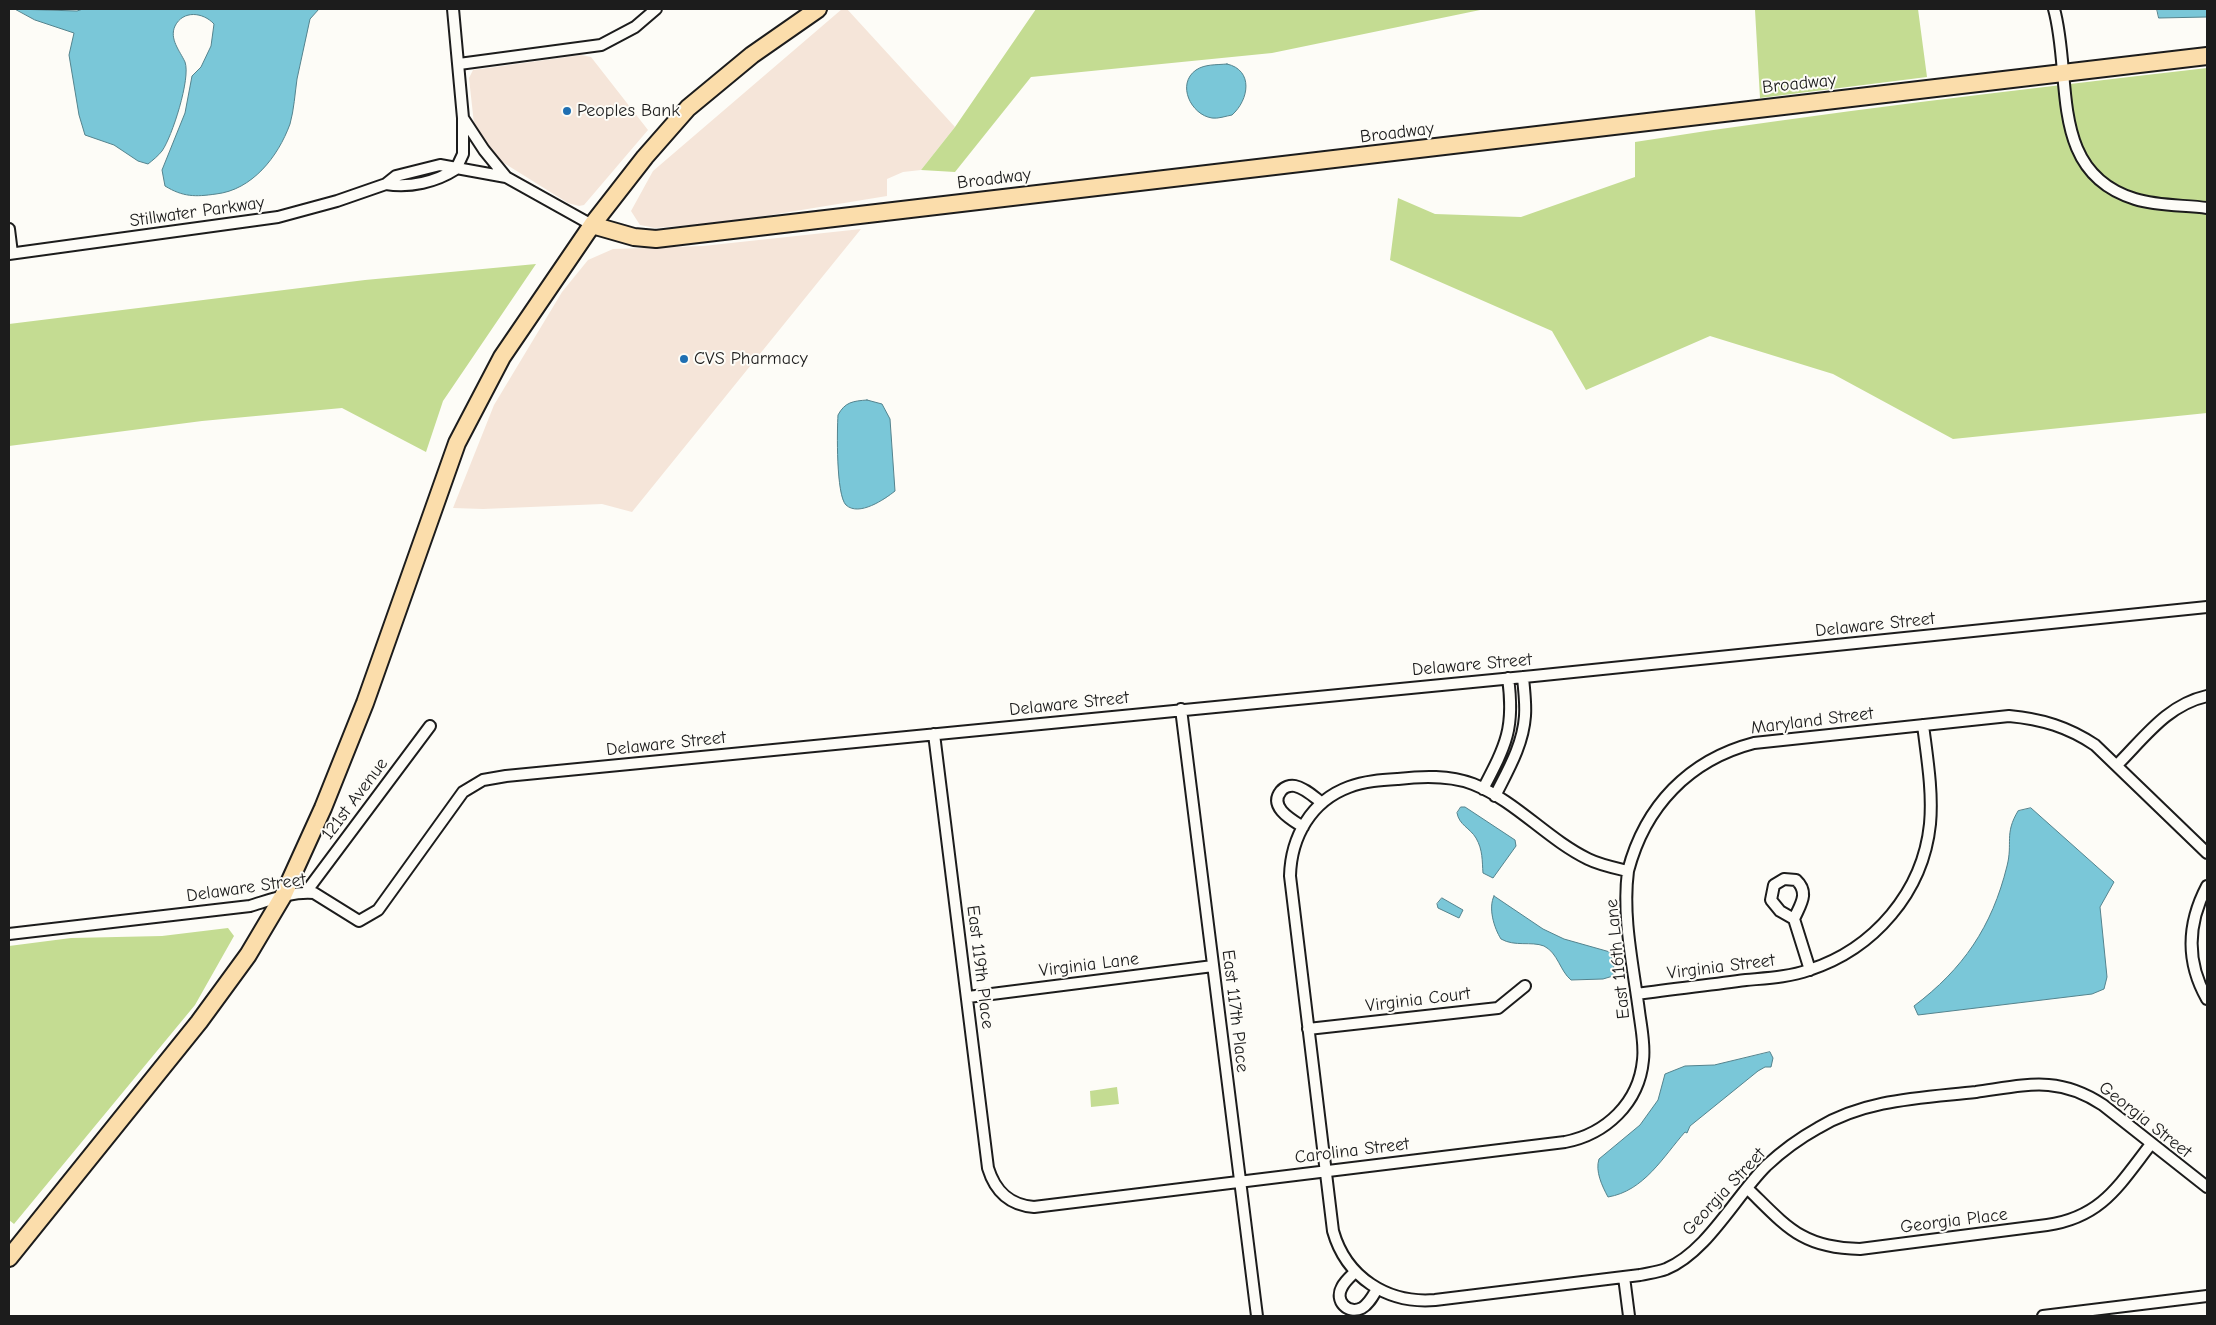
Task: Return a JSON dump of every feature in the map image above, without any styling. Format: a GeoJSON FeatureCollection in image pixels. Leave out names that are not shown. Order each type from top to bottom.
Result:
{"type":"FeatureCollection","features":[{"type":"Feature","properties":{"kind":"main road"},"geometry":{"type":"LineString","coordinates":[[9,1258],[199,1022],[248,955],[284,896],[323,808],[365,703],[457,443],[502,357],[592,225],[645,157],[688,108],[752,55],[818,9]]}},
{"type":"Feature","properties":{"kind":"main road","name":"Broadway"},"geometry":{"type":"LineString","coordinates":[[592,225],[634,237],[656,239],[2207,56]]}},
{"type":"Feature","properties":{"kind":"street"},"geometry":{"type":"LineString","coordinates":[[453,9],[464,118],[463,154],[456,169],[506,177],[592,225]]}},
{"type":"Feature","properties":{"kind":"street"},"geometry":{"type":"LineString","coordinates":[[459,64],[601,45],[635,27],[656,9]]}},
{"type":"Feature","properties":{"kind":"street"},"geometry":{"type":"LineString","coordinates":[[2054,9],[2064,74],[2068,120],[2073,143],[2086,165],[2111,188],[2136,199],[2207,208]]}},
{"type":"Feature","properties":{"kind":"street"},"geometry":{"type":"LineString","coordinates":[[464,118],[484,150],[506,177]]}},
{"type":"Feature","properties":{"kind":"street","name":"Stillwater Parkway"},"geometry":{"type":"LineString","coordinates":[[10,254],[278,217],[337,201],[386,184],[402,187],[443,178],[456,169]]}},
{"type":"Feature","properties":{"kind":"street"},"geometry":{"type":"LineString","coordinates":[[9,229],[10,254]]}},
{"type":"Feature","properties":{"kind":"street","name":"Delaware Street"},"geometry":{"type":"LineString","coordinates":[[9,934],[250,906],[306,892],[314,893],[358,921],[378,910],[463,792],[483,780],[2207,607]]}},
{"type":"Feature","properties":{"kind":"street"},"geometry":{"type":"LineString","coordinates":[[1495,796],[1515,756],[1522,734],[1526,714],[1523,677]]}},
{"type":"Feature","properties":{"kind":"street"},"geometry":{"type":"LineString","coordinates":[[1483,789],[1504,748],[1510,726],[1512,704],[1508,678]]}},
{"type":"Feature","properties":{"kind":"street"},"geometry":{"type":"LineString","coordinates":[[2117,765],[2171,711],[2182,704],[2207,696]]}},
{"type":"Feature","properties":{"kind":"street","name":"East 117th Place"},"geometry":{"type":"LineString","coordinates":[[1181,709],[1257,1316]]}},
{"type":"Feature","properties":{"kind":"street","name":"Maryland Street"},"geometry":{"type":"LineString","coordinates":[[1628,871],[1637,843],[1656,808],[1689,773],[1711,758],[1754,743],[2010,716],[2043,720],[2081,736],[2117,765],[2207,853]]}},
{"type":"Feature","properties":{"kind":"street","name":"Virginia Street"},"geometry":{"type":"LineString","coordinates":[[1637,994],[1783,976],[1810,970],[1836,960],[1871,936],[1892,915],[1909,888],[1922,861],[1930,824],[1923,725]]}},
{"type":"Feature","properties":{"kind":"street","name":"121st Avenue"},"geometry":{"type":"LineString","coordinates":[[306,892],[430,726]]}},
{"type":"Feature","properties":{"kind":"street","name":"East 119th Place"},"geometry":{"type":"LineString","coordinates":[[934,734],[988,1168],[996,1188],[1007,1198]]}},
{"type":"Feature","properties":{"kind":"street"},"geometry":{"type":"LineString","coordinates":[[1325,1171],[1290,876],[1294,846],[1303,827],[1322,803],[1338,792],[1354,785],[1402,778],[1443,777],[1467,782],[1495,796],[1579,854],[1602,864],[1628,871]]}},
{"type":"Feature","properties":{"kind":"street"},"geometry":{"type":"LineString","coordinates":[[1303,827],[1283,813],[1279,807],[1278,798],[1281,791],[1290,786],[1296,786],[1322,803]]}},
{"type":"Feature","properties":{"kind":"street","name":"East 116th Lane"},"geometry":{"type":"LineString","coordinates":[[1628,871],[1626,905],[1643,1044]]}},
{"type":"Feature","properties":{"kind":"street"},"geometry":{"type":"LineString","coordinates":[[2207,886],[2196,909],[2191,943],[2197,978],[2207,999]]}},
{"type":"Feature","properties":{"kind":"street"},"geometry":{"type":"LineString","coordinates":[[1794,919],[1810,970]]}},
{"type":"Feature","properties":{"kind":"street","name":"Virginia Lane"},"geometry":{"type":"LineString","coordinates":[[968,997],[1213,966]]}},
{"type":"Feature","properties":{"kind":"street","name":"Virginia Court"},"geometry":{"type":"LineString","coordinates":[[1308,1029],[1498,1008],[1526,986]]}},
{"type":"Feature","properties":{"kind":"street","name":"Carolina Street"},"geometry":{"type":"LineString","coordinates":[[1007,1198],[1023,1206],[1034,1207],[1565,1142],[1586,1136],[1609,1123],[1628,1102],[1642,1071],[1643,1044]]}},
{"type":"Feature","properties":{"kind":"street","name":"Georgia Street"},"geometry":{"type":"LineString","coordinates":[[1325,1171],[1333,1231],[1341,1253],[1355,1272],[1377,1289],[1404,1299],[1424,1301],[1624,1278],[1655,1272],[1681,1260],[1704,1239],[1766,1167],[1798,1141],[1819,1127],[1860,1109],[1892,1101],[2029,1085],[2068,1087],[2089,1096],[2207,1187]]}},
{"type":"Feature","properties":{"kind":"street","name":"Georgia Place"},"geometry":{"type":"LineString","coordinates":[[1748,1188],[1796,1233],[1831,1248],[1860,1249],[2073,1220],[2095,1209],[2108,1198],[2151,1144]]}},
{"type":"Feature","properties":{"kind":"street"},"geometry":{"type":"LineString","coordinates":[[1355,1272],[1342,1287],[1340,1294],[1341,1301],[1346,1308],[1352,1310],[1363,1308],[1377,1289]]}},
{"type":"Feature","properties":{"kind":"street"},"geometry":{"type":"LineString","coordinates":[[1624,1278],[1629,1316]]}},
{"type":"Feature","properties":{"kind":"street"},"geometry":{"type":"LineString","coordinates":[[2043,1316],[2207,1296]]}},
{"type":"Feature","properties":{"kind":"shaded area"},"geometry":{"type":"Polygon","coordinates":[[[842,9],[847,9],[955,127],[921,170],[903,172],[887,179],[887,196],[728,222],[655,228],[640,225],[631,211],[653,171],[842,9]]]}},
{"type":"Feature","properties":{"kind":"shaded area"},"geometry":{"type":"Polygon","coordinates":[[[581,55],[591,57],[648,130],[584,205],[579,206],[568,203],[499,160],[481,140],[474,124],[469,78],[473,70],[581,55]]]}},
{"type":"Feature","properties":{"kind":"shaded area"},"geometry":{"type":"Polygon","coordinates":[[[861,229],[632,512],[602,504],[483,509],[453,508],[494,405],[562,292],[588,260],[613,249],[703,246],[861,229]]]}},
{"type":"Feature","properties":{"kind":"green space"},"geometry":{"type":"Polygon","coordinates":[[[1036,9],[1485,9],[1272,53],[1031,77],[955,172],[921,170],[955,127],[1036,9]]]}},
{"type":"Feature","properties":{"kind":"green space"},"geometry":{"type":"Polygon","coordinates":[[[1753,9],[1918,9],[1927,77],[1760,98],[1755,10],[1753,9]]]}},
{"type":"Feature","properties":{"kind":"green space"},"geometry":{"type":"Polygon","coordinates":[[[2207,68],[2207,413],[1953,439],[1833,374],[1710,336],[1586,390],[1552,331],[1390,260],[1398,198],[1435,214],[1521,217],[1635,177],[1635,142],[1849,111],[2207,68]]]}},
{"type":"Feature","properties":{"kind":"green space"},"geometry":{"type":"Polygon","coordinates":[[[536,264],[443,401],[426,452],[342,408],[202,421],[9,446],[9,324],[365,280],[536,264]]]}},
{"type":"Feature","properties":{"kind":"green space"},"geometry":{"type":"Polygon","coordinates":[[[228,928],[234,936],[195,1005],[14,1224],[9,1220],[9,946],[71,938],[162,936],[228,928]]]}},
{"type":"Feature","properties":{"kind":"green space"},"geometry":{"type":"Polygon","coordinates":[[[1117,1087],[1119,1104],[1091,1107],[1090,1091],[1117,1087]]]}},
{"type":"Feature","properties":{"kind":"water"},"geometry":{"type":"Polygon","coordinates":[[[15,9],[77,11],[83,9],[319,9],[310,19],[297,79],[290,124],[271,160],[252,179],[241,186],[216,194],[195,196],[178,192],[165,186],[162,170],[185,113],[192,76],[201,67],[211,46],[214,24],[204,17],[193,14],[183,17],[175,26],[174,40],[185,62],[186,70],[183,94],[166,144],[160,153],[148,164],[138,161],[114,145],[85,135],[79,115],[69,55],[74,33],[35,20],[15,9]]]}},
{"type":"Feature","properties":{"kind":"water"},"geometry":{"type":"Polygon","coordinates":[[[2157,9],[2207,9],[2207,17],[2159,18],[2157,9]]]}},
{"type":"Feature","properties":{"kind":"water"},"geometry":{"type":"Polygon","coordinates":[[[1227,64],[1236,67],[1242,72],[1245,79],[1245,94],[1242,102],[1232,115],[1219,118],[1204,116],[1192,105],[1189,98],[1187,83],[1190,76],[1196,70],[1203,67],[1227,64]]]}},
{"type":"Feature","properties":{"kind":"water"},"geometry":{"type":"Polygon","coordinates":[[[867,400],[882,404],[890,419],[895,491],[872,506],[858,509],[846,505],[840,489],[837,434],[838,415],[850,403],[867,400]]]}},
{"type":"Feature","properties":{"kind":"water"},"geometry":{"type":"Polygon","coordinates":[[[1461,807],[1465,807],[1515,840],[1516,846],[1493,878],[1483,873],[1482,855],[1478,842],[1458,817],[1457,813],[1461,807]]]}},
{"type":"Feature","properties":{"kind":"water"},"geometry":{"type":"Polygon","coordinates":[[[2031,808],[2114,882],[2100,907],[2107,977],[2104,989],[2092,994],[1918,1015],[1914,1006],[1961,962],[1984,927],[2001,888],[2007,866],[2011,826],[2018,811],[2031,808]]]}},
{"type":"Feature","properties":{"kind":"water"},"geometry":{"type":"Polygon","coordinates":[[[1494,896],[1543,929],[1564,939],[1610,952],[1614,964],[1613,976],[1603,979],[1571,980],[1553,953],[1544,946],[1512,943],[1501,939],[1493,918],[1492,901],[1494,896]]]}},
{"type":"Feature","properties":{"kind":"water"},"geometry":{"type":"Polygon","coordinates":[[[1442,898],[1463,910],[1459,918],[1438,908],[1437,904],[1442,898]]]}},
{"type":"Feature","properties":{"kind":"water"},"geometry":{"type":"Polygon","coordinates":[[[1770,1052],[1773,1058],[1771,1067],[1765,1067],[1758,1071],[1690,1126],[1687,1133],[1685,1132],[1652,1172],[1632,1188],[1621,1194],[1608,1197],[1601,1183],[1599,1159],[1640,1125],[1658,1100],[1665,1074],[1685,1066],[1714,1065],[1770,1052]]]}},
{"type":"Feature","properties":{"kind":"place","name":"Peoples Bank"},"geometry":{"type":"Point","coordinates":[567,111]}},
{"type":"Feature","properties":{"kind":"place","name":"CVS Pharmacy"},"geometry":{"type":"Point","coordinates":[684,359]}}]}
